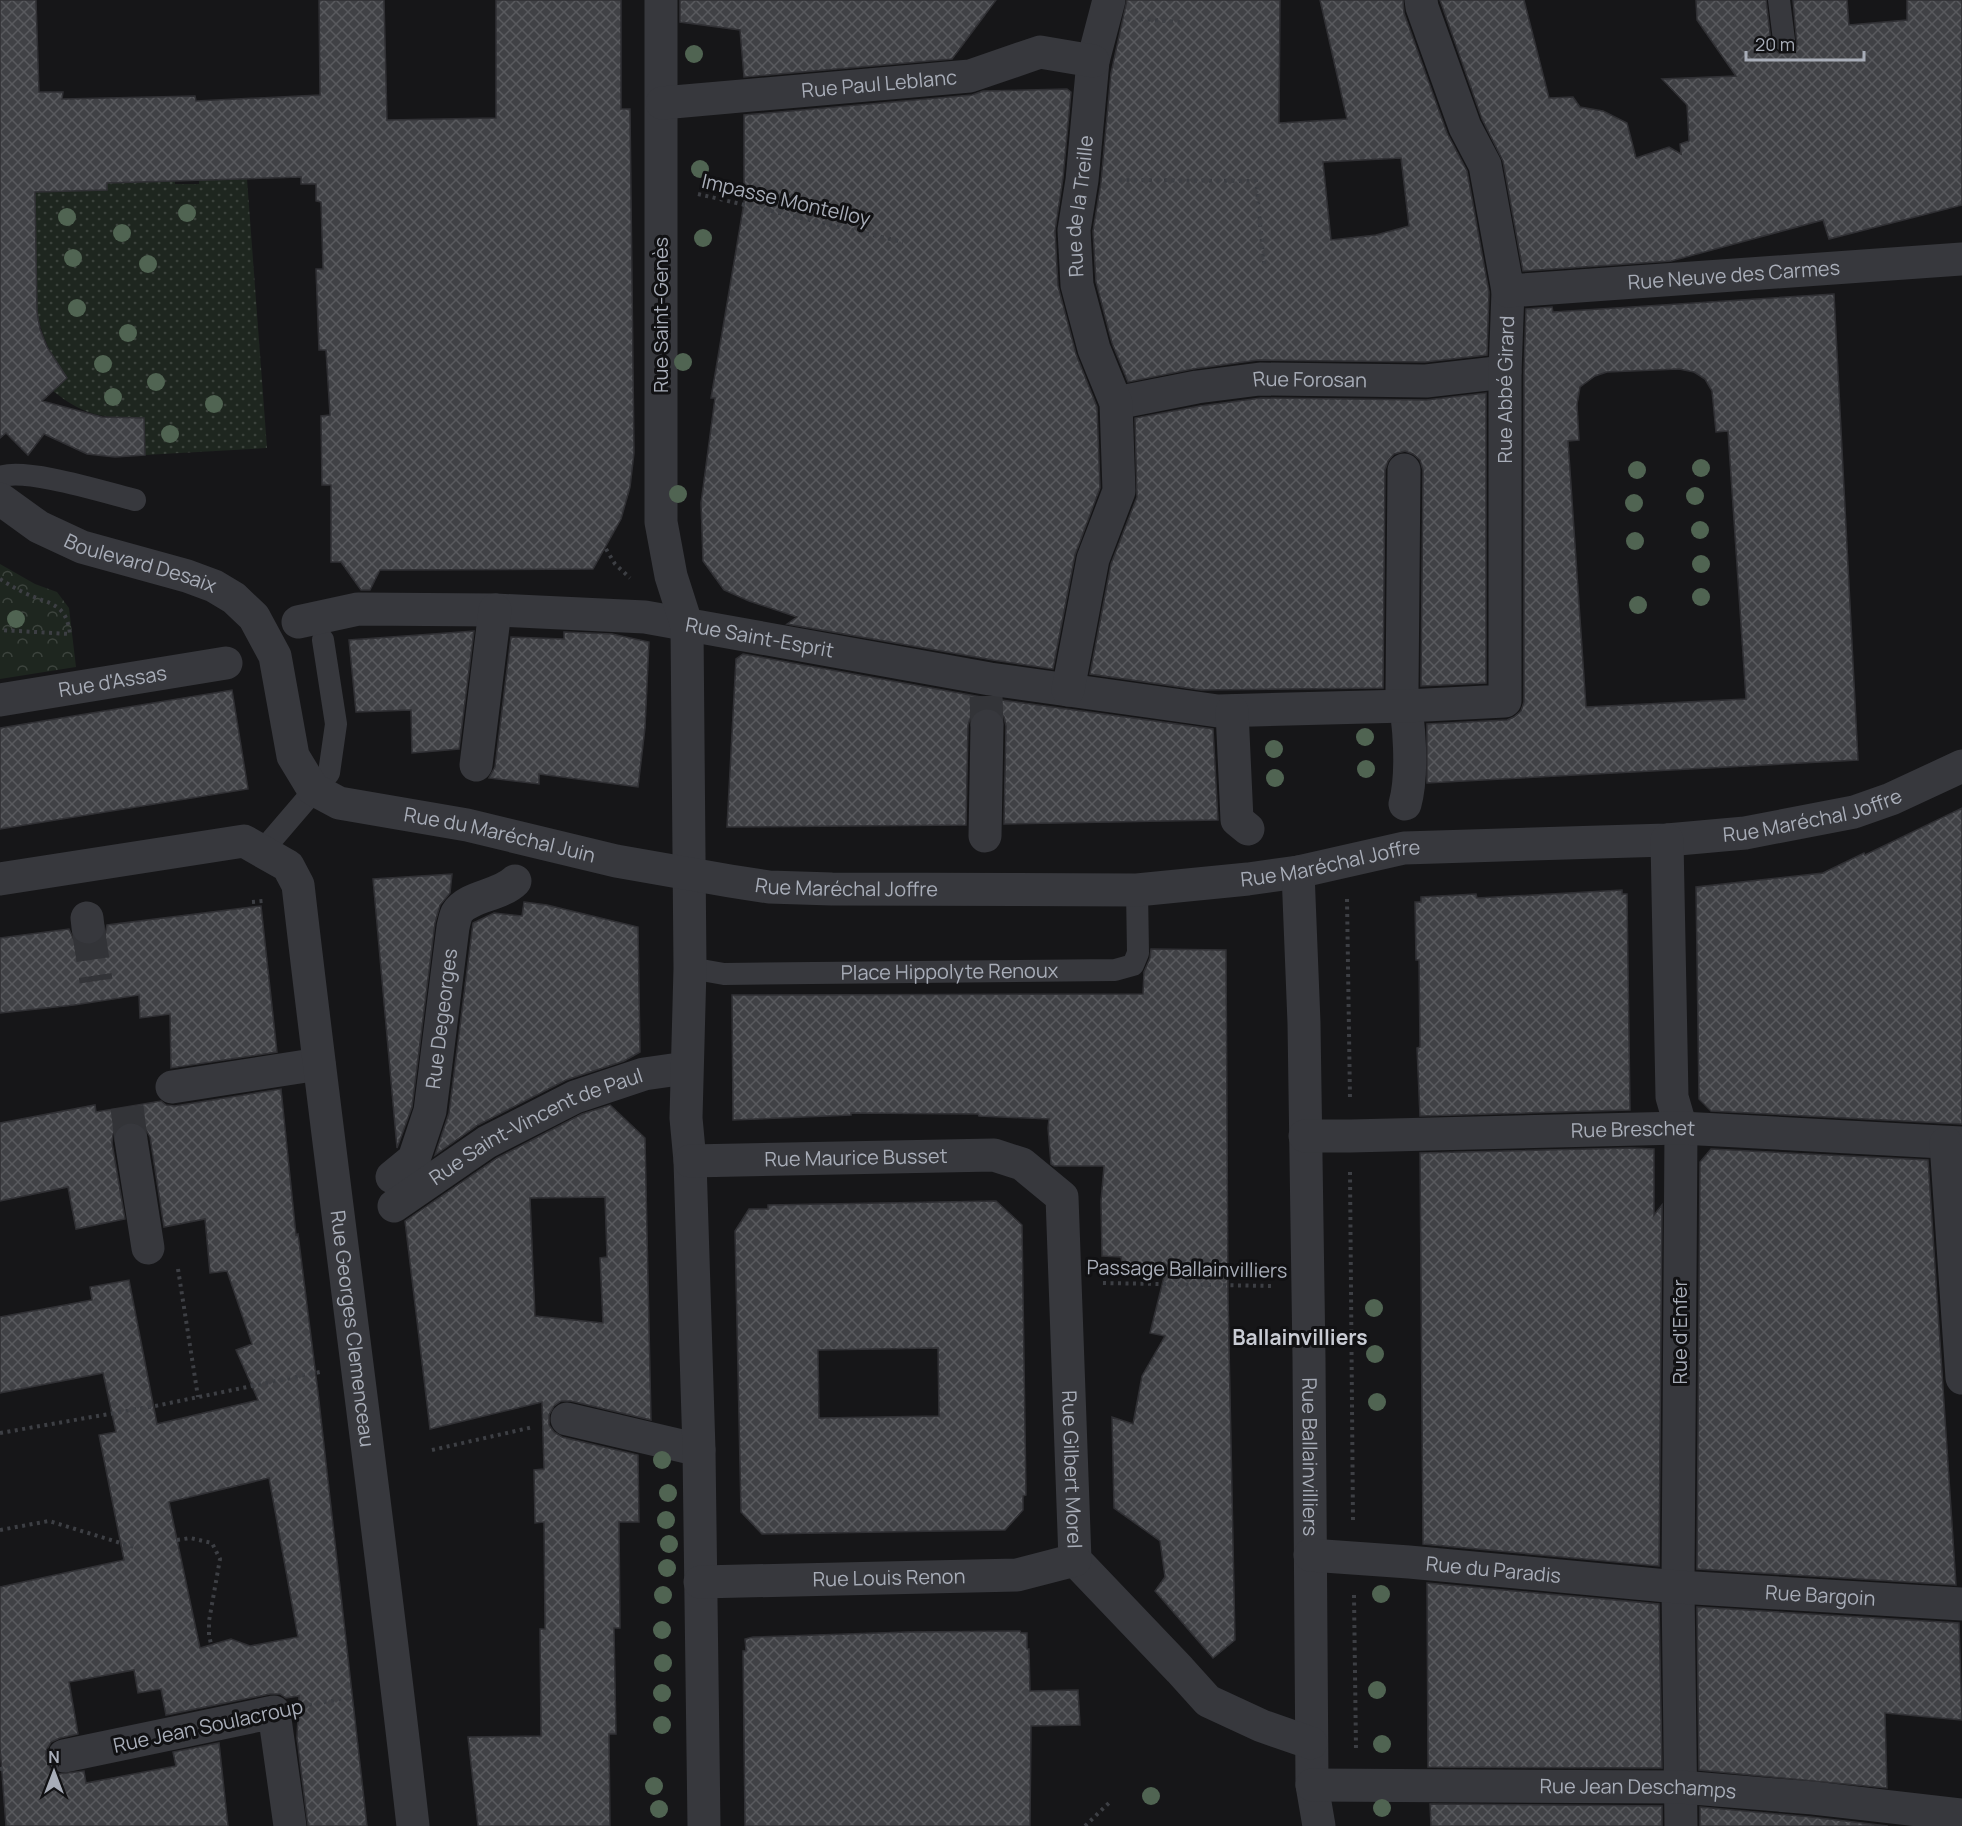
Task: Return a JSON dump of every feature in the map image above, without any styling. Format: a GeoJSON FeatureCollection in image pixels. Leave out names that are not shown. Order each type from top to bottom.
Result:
{"type":"FeatureCollection","features":[{"type":"Feature","properties":{"kind":"street","name":"Rue Saint-Genès"},"geometry":{"type":"LineString","coordinates":[[661,0],[661,522],[671,576],[687,626],[690,968],[686,1118],[690,1161],[699,1450],[704,1826]]}},
{"type":"Feature","properties":{"kind":"street","name":"Rue Abbé Girard"},"geometry":{"type":"LineString","coordinates":[[1407,701],[1504,701],[1505,372],[1508,291],[1485,165],[1465,127],[1421,0]]}},
{"type":"Feature","properties":{"kind":"street","name":"Rue de la Treille"},"geometry":{"type":"LineString","coordinates":[[1068,690],[1093,559],[1119,491],[1116,403],[1094,349],[1077,285],[1074,230],[1082,180],[1093,61],[1119,9]]}},
{"type":"Feature","properties":{"kind":"street","name":"Rue Paul Leblanc"},"geometry":{"type":"LineString","coordinates":[[662,103],[970,76],[1040,52],[1093,61]]}},
{"type":"Feature","properties":{"kind":"street","name":"Rue Neuve des Carmes"},"geometry":{"type":"LineString","coordinates":[[1508,291],[1962,259]]}},
{"type":"Feature","properties":{"kind":"street","name":"Rue Forosan"},"geometry":{"type":"LineString","coordinates":[[1116,403],[1197,387],[1260,379],[1426,381],[1505,372]]}},
{"type":"Feature","properties":{"kind":"street"},"geometry":{"type":"LineString","coordinates":[[1404,470],[1410,788],[1405,804]]}},
{"type":"Feature","properties":{"kind":"street","name":"Boulevard Desaix"},"geometry":{"type":"LineString","coordinates":[[0,499],[39,527],[82,547],[187,576],[213,586],[234,598],[254,616],[275,656],[293,756],[313,789]]}},
{"type":"Feature","properties":{"kind":"street","name":"Rue Saint-Esprit"},"geometry":{"type":"LineString","coordinates":[[311,631],[358,609],[495,610],[645,617],[837,650],[987,700],[1068,690],[1225,711],[1407,701]]}},
{"type":"Feature","properties":{"kind":"street"},"geometry":{"type":"LineString","coordinates":[[476,765],[495,610]]}},
{"type":"Feature","properties":{"kind":"street","name":"Rue d'Assas"},"geometry":{"type":"LineString","coordinates":[[0,700],[226,663]]}},
{"type":"Feature","properties":{"kind":"street"},"geometry":{"type":"LineString","coordinates":[[985,836],[987,700]]}},
{"type":"Feature","properties":{"kind":"street"},"geometry":{"type":"LineString","coordinates":[[1225,711],[1237,820],[1248,829]]}},
{"type":"Feature","properties":{"kind":"street","name":"Rue Maréchal Joffre"},"geometry":{"type":"LineString","coordinates":[[689,875],[769,887],[1137,890],[1298,872],[1404,848],[1667,840],[1745,833],[1854,812],[1891,799],[1962,766]]}},
{"type":"Feature","properties":{"kind":"street","name":"Rue du Maréchal Juin"},"geometry":{"type":"LineString","coordinates":[[313,789],[339,803],[467,825],[594,856],[689,875]]}},
{"type":"Feature","properties":{"kind":"street","name":"Rue d'Enfer"},"geometry":{"type":"LineString","coordinates":[[1667,840],[1672,1097],[1681,1128],[1678,1587],[1681,1826]]}},
{"type":"Feature","properties":{"kind":"street","name":"Rue Georges Clemenceau"},"geometry":{"type":"LineString","coordinates":[[0,879],[244,841],[288,866],[298,885],[413,1826]]}},
{"type":"Feature","properties":{"kind":"street","name":"Rue Ballainvilliers"},"geometry":{"type":"LineString","coordinates":[[1298,872],[1304,1023],[1308,1286],[1311,1743],[1312,1785],[1319,1826]]}},
{"type":"Feature","properties":{"kind":"street","name":"Rue Degeorges"},"geometry":{"type":"LineString","coordinates":[[393,1192],[414,1159],[430,1111],[453,927],[457,914],[466,904],[508,888],[515,881]]}},
{"type":"Feature","properties":{"kind":"street"},"geometry":{"type":"LineString","coordinates":[[172,1088],[319,1064]]}},
{"type":"Feature","properties":{"kind":"street","name":"Rue Saint-Vincent de Paul"},"geometry":{"type":"LineString","coordinates":[[393,1192],[575,1097],[644,1074],[686,1068]]}},
{"type":"Feature","properties":{"kind":"street","name":"Rue Breschet"},"geometry":{"type":"LineString","coordinates":[[1305,1136],[1681,1128],[1954,1143]]}},
{"type":"Feature","properties":{"kind":"street"},"geometry":{"type":"LineString","coordinates":[[131,1140],[148,1248]]}},
{"type":"Feature","properties":{"kind":"street"},"geometry":{"type":"LineString","coordinates":[[1954,1143],[1962,1378]]}},
{"type":"Feature","properties":{"kind":"street","name":"Rue Maurice Busset"},"geometry":{"type":"LineString","coordinates":[[690,1161],[994,1155],[1022,1164]]}},
{"type":"Feature","properties":{"kind":"street","name":"Rue Gilbert Morel"},"geometry":{"type":"LineString","coordinates":[[1022,1164],[1062,1197],[1075,1560],[1208,1701],[1262,1726],[1311,1743]]}},
{"type":"Feature","properties":{"kind":"street"},"geometry":{"type":"LineString","coordinates":[[567,1419],[699,1450]]}},
{"type":"Feature","properties":{"kind":"street","name":"Rue du Paradis"},"geometry":{"type":"LineString","coordinates":[[1310,1555],[1678,1587]]}},
{"type":"Feature","properties":{"kind":"street","name":"Rue Louis Renon"},"geometry":{"type":"LineString","coordinates":[[700,1582],[1017,1575],[1075,1560]]}},
{"type":"Feature","properties":{"kind":"street","name":"Rue Bargoin"},"geometry":{"type":"LineString","coordinates":[[1678,1587],[1962,1604]]}},
{"type":"Feature","properties":{"kind":"street"},"geometry":{"type":"LineString","coordinates":[[274,1712],[290,1826]]}},
{"type":"Feature","properties":{"kind":"street","name":"Rue Jean Soulacroup"},"geometry":{"type":"LineString","coordinates":[[64,1756],[274,1712]]}},
{"type":"Feature","properties":{"kind":"street","name":"Rue Jean Deschamps"},"geometry":{"type":"LineString","coordinates":[[1312,1785],[1681,1787],[1813,1798],[1962,1815]]}},
{"type":"Feature","properties":{"kind":"lane"},"geometry":{"type":"LineString","coordinates":[[1779,0],[1784,40]]}},
{"type":"Feature","properties":{"kind":"lane"},"geometry":{"type":"LineString","coordinates":[[0,477],[18,474],[135,500]]}},
{"type":"Feature","properties":{"kind":"lane"},"geometry":{"type":"LineString","coordinates":[[263,850],[329,773],[336,724],[311,631]]}},
{"type":"Feature","properties":{"kind":"lane","name":"Place Hippolyte Renoux"},"geometry":{"type":"LineString","coordinates":[[690,968],[724,974],[1115,970],[1132,965],[1138,953],[1137,890]]}},
{"type":"Feature","properties":{"kind":"path"},"geometry":{"type":"LineString","coordinates":[[1119,9],[1181,22]]}},
{"type":"Feature","properties":{"kind":"path"},"geometry":{"type":"LineString","coordinates":[[1082,180],[1256,181],[1264,264]]}},
{"type":"Feature","properties":{"kind":"path","name":"Impasse Montelloy"},"geometry":{"type":"LineString","coordinates":[[662,186],[903,242]]}},
{"type":"Feature","properties":{"kind":"path"},"geometry":{"type":"LineString","coordinates":[[0,579],[26,594],[54,603],[68,621],[70,634],[0,630]]}},
{"type":"Feature","properties":{"kind":"path"},"geometry":{"type":"LineString","coordinates":[[1348,860],[1346,921],[1357,1786]]}},
{"type":"Feature","properties":{"kind":"path"},"geometry":{"type":"LineString","coordinates":[[178,1268],[198,1397]]}},
{"type":"Feature","properties":{"kind":"path","name":"Passage Ballainvilliers"},"geometry":{"type":"LineString","coordinates":[[1066,1282],[1308,1286]]}},
{"type":"Feature","properties":{"kind":"path"},"geometry":{"type":"LineString","coordinates":[[0,1433],[155,1406],[316,1373]]}},
{"type":"Feature","properties":{"kind":"path"},"geometry":{"type":"LineString","coordinates":[[432,1450],[567,1419]]}},
{"type":"Feature","properties":{"kind":"path"},"geometry":{"type":"LineString","coordinates":[[0,1530],[48,1521],[136,1548]]}},
{"type":"Feature","properties":{"kind":"path"},"geometry":{"type":"LineString","coordinates":[[177,1540],[190,1538],[212,1543],[220,1559],[209,1621],[213,1653]]}},
{"type":"Feature","properties":{"kind":"path","name":"Rue Jean Soulacroup"},"geometry":{"type":"LineString","coordinates":[[274,1712],[353,1697]]}},
{"type":"Feature","properties":{"kind":"path"},"geometry":{"type":"LineString","coordinates":[[0,1769],[13,1767]]}},
{"type":"Feature","properties":{"kind":"path"},"geometry":{"type":"LineString","coordinates":[[1085,1826],[1112,1800]]}},
{"type":"Feature","properties":{"kind":"green space"},"geometry":{"type":"Polygon","coordinates":[[[247,179],[267,448],[145,455],[144,418],[106,416],[85,411],[53,391],[67,378],[48,346],[37,312],[35,186],[107,189],[107,183],[175,181],[175,184],[199,184],[199,180],[247,179]]]}},
{"type":"Feature","properties":{"kind":"green space"},"geometry":{"type":"Polygon","coordinates":[[[0,564],[35,584],[57,592],[69,608],[76,667],[0,679],[0,564]]]}},
{"type":"Feature","properties":{"kind":"building"},"geometry":{"type":"Polygon","coordinates":[[[0,0],[36,0],[39,92],[63,92],[62,99],[195,96],[196,101],[320,95],[319,0],[384,0],[387,120],[496,118],[496,0],[621,0],[621,109],[630,109],[634,453],[630,487],[621,519],[593,569],[380,570],[370,590],[361,590],[341,562],[331,562],[331,485],[322,485],[321,416],[330,415],[326,350],[319,350],[316,269],[323,269],[321,202],[316,201],[316,184],[301,184],[301,177],[107,183],[107,190],[35,192],[37,312],[47,347],[67,378],[42,401],[102,417],[144,418],[145,455],[115,457],[87,454],[44,434],[28,455],[6,433],[0,438],[0,0]]]}},
{"type":"Feature","properties":{"kind":"building"},"geometry":{"type":"Polygon","coordinates":[[[680,0],[996,0],[952,59],[744,77],[740,30],[680,22],[680,0]]]}},
{"type":"Feature","properties":{"kind":"building"},"geometry":{"type":"Polygon","coordinates":[[[1127,0],[1280,0],[1279,123],[1347,119],[1320,0],[1403,0],[1404,13],[1447,133],[1467,171],[1489,292],[1487,355],[1425,362],[1258,360],[1193,369],[1128,382],[1112,343],[1096,282],[1093,231],[1101,182],[1111,73],[1127,0]],[[1401,158],[1323,162],[1331,240],[1376,235],[1409,226],[1401,158]]]}},
{"type":"Feature","properties":{"kind":"building"},"geometry":{"type":"Polygon","coordinates":[[[1440,0],[1524,0],[1549,98],[1573,97],[1580,107],[1603,111],[1627,123],[1636,158],[1669,147],[1681,154],[1680,144],[1689,141],[1687,105],[1662,79],[1736,76],[1697,20],[1696,0],[1766,0],[1771,42],[1779,53],[1785,53],[1792,51],[1797,45],[1793,0],[1847,0],[1849,25],[1907,20],[1907,0],[1962,0],[1962,205],[1829,239],[1823,220],[1671,261],[1523,271],[1503,161],[1482,119],[1440,0]]]}},
{"type":"Feature","properties":{"kind":"building"},"geometry":{"type":"Polygon","coordinates":[[[1067,89],[1071,92],[1063,178],[1055,231],[1058,286],[1076,354],[1097,407],[1100,488],[1075,555],[1053,669],[787,624],[797,617],[724,590],[703,561],[701,503],[715,398],[711,398],[744,203],[744,115],[972,95],[983,91],[1067,89]]]}},
{"type":"Feature","properties":{"kind":"building"},"geometry":{"type":"Polygon","coordinates":[[[1834,294],[1858,760],[1427,783],[1427,724],[1507,720],[1521,711],[1524,702],[1526,309],[1552,307],[1553,312],[1834,294]],[[1679,369],[1607,372],[1595,376],[1580,387],[1577,404],[1579,440],[1568,441],[1586,707],[1746,699],[1728,431],[1716,432],[1712,391],[1705,379],[1694,372],[1679,369]]]}},
{"type":"Feature","properties":{"kind":"building"},"geometry":{"type":"Polygon","coordinates":[[[1486,393],[1486,683],[1421,686],[1423,470],[1420,460],[1405,451],[1394,454],[1385,470],[1383,688],[1201,690],[1090,674],[1111,564],[1137,497],[1135,418],[1261,398],[1426,400],[1486,393]]]}},
{"type":"Feature","properties":{"kind":"building"},"geometry":{"type":"Polygon","coordinates":[[[474,631],[459,749],[412,753],[411,710],[356,712],[349,640],[474,631]]]}},
{"type":"Feature","properties":{"kind":"building"},"geometry":{"type":"Polygon","coordinates":[[[564,632],[612,634],[649,642],[645,728],[638,787],[539,774],[539,784],[489,778],[495,767],[511,637],[564,639],[564,632]]]}},
{"type":"Feature","properties":{"kind":"building"},"geometry":{"type":"Polygon","coordinates":[[[743,654],[987,698],[1213,729],[1218,820],[1004,824],[1006,726],[1004,717],[997,710],[987,707],[978,709],[971,716],[968,725],[966,825],[727,827],[736,659],[743,654]]]}},
{"type":"Feature","properties":{"kind":"building"},"geometry":{"type":"Polygon","coordinates":[[[232,690],[248,789],[0,829],[0,728],[232,690]]]}},
{"type":"Feature","properties":{"kind":"building"},"geometry":{"type":"Polygon","coordinates":[[[1962,808],[1962,1124],[1711,1111],[1699,1099],[1696,887],[1823,873],[1962,808]]]}},
{"type":"Feature","properties":{"kind":"building"},"geometry":{"type":"Polygon","coordinates":[[[452,874],[450,893],[440,905],[435,923],[412,1107],[397,1148],[373,879],[452,874]]]}},
{"type":"Feature","properties":{"kind":"building"},"geometry":{"type":"Polygon","coordinates":[[[1622,890],[1622,894],[1627,894],[1630,1110],[1420,1116],[1417,1048],[1420,1047],[1419,960],[1416,960],[1415,902],[1421,902],[1421,897],[1476,894],[1477,898],[1622,890]]]}},
{"type":"Feature","properties":{"kind":"building"},"geometry":{"type":"Polygon","coordinates":[[[524,902],[547,905],[638,927],[640,1052],[624,1061],[566,1080],[478,1125],[435,1155],[449,1113],[473,923],[494,913],[522,916],[524,902]]]}},
{"type":"Feature","properties":{"kind":"building"},"geometry":{"type":"Polygon","coordinates":[[[261,906],[277,1052],[171,1068],[170,1014],[140,1018],[139,995],[0,1013],[0,938],[69,929],[73,938],[80,944],[91,945],[100,942],[105,935],[107,925],[261,906]]]}},
{"type":"Feature","properties":{"kind":"building"},"geometry":{"type":"Polygon","coordinates":[[[1151,949],[1226,950],[1228,1296],[1235,1640],[1213,1658],[1155,1591],[1165,1577],[1160,1541],[1114,1508],[1112,1417],[1133,1424],[1142,1376],[1165,1336],[1150,1333],[1164,1277],[1124,1274],[1121,1257],[1102,1256],[1101,1201],[1104,1166],[1054,1166],[1051,1164],[1049,1119],[979,1116],[978,1114],[851,1113],[851,1115],[733,1120],[732,995],[1143,994],[1144,972],[1151,949]]]}},
{"type":"Feature","properties":{"kind":"building"},"geometry":{"type":"Polygon","coordinates":[[[281,1089],[296,1235],[298,1234],[318,1392],[367,1826],[308,1826],[297,1738],[299,1696],[286,1698],[280,1694],[270,1694],[166,1715],[161,1689],[138,1693],[134,1670],[69,1682],[78,1734],[51,1742],[46,1751],[46,1759],[50,1768],[59,1774],[84,1771],[86,1783],[176,1766],[173,1752],[219,1743],[228,1826],[6,1826],[0,1747],[0,1587],[124,1560],[99,1435],[116,1432],[103,1373],[0,1393],[0,1317],[92,1300],[90,1287],[129,1280],[157,1424],[258,1400],[236,1350],[252,1344],[227,1271],[210,1273],[205,1219],[164,1227],[150,1137],[145,1128],[137,1122],[128,1122],[119,1126],[113,1134],[112,1143],[125,1219],[76,1229],[68,1187],[0,1201],[0,1123],[95,1105],[96,1112],[161,1101],[166,1105],[175,1106],[281,1089]],[[269,1478],[169,1502],[200,1648],[231,1639],[250,1646],[298,1637],[269,1478]]]}},
{"type":"Feature","properties":{"kind":"building"},"geometry":{"type":"Polygon","coordinates":[[[610,1105],[645,1138],[651,1420],[571,1401],[561,1401],[554,1406],[549,1415],[549,1425],[562,1437],[638,1455],[639,1522],[619,1522],[620,1628],[614,1628],[616,1734],[609,1734],[610,1826],[478,1826],[468,1737],[541,1736],[540,1629],[545,1629],[544,1522],[535,1523],[534,1470],[544,1469],[542,1402],[430,1429],[405,1221],[497,1158],[582,1114],[610,1105]],[[605,1197],[530,1198],[535,1316],[603,1323],[600,1258],[607,1257],[605,1197]]]}},
{"type":"Feature","properties":{"kind":"building"},"geometry":{"type":"Polygon","coordinates":[[[1654,1149],[1654,1215],[1662,1205],[1659,1566],[1423,1544],[1420,1153],[1654,1149]]]}},
{"type":"Feature","properties":{"kind":"building"},"geometry":{"type":"Polygon","coordinates":[[[1711,1149],[1928,1160],[1956,1585],[1697,1569],[1700,1162],[1711,1149]]]}},
{"type":"Feature","properties":{"kind":"building"},"geometry":{"type":"Polygon","coordinates":[[[996,1201],[1022,1225],[1026,1495],[1023,1496],[1023,1510],[1005,1530],[762,1534],[741,1512],[735,1231],[749,1209],[768,1209],[768,1205],[996,1201]],[[938,1348],[818,1350],[819,1418],[939,1416],[938,1348]]]}},
{"type":"Feature","properties":{"kind":"building"},"geometry":{"type":"Polygon","coordinates":[[[1427,1583],[1659,1604],[1662,1768],[1428,1767],[1427,1583]]]}},
{"type":"Feature","properties":{"kind":"building"},"geometry":{"type":"Polygon","coordinates":[[[1697,1607],[1959,1623],[1962,1720],[1885,1713],[1887,1788],[1699,1770],[1697,1607]]]}},
{"type":"Feature","properties":{"kind":"building"},"geometry":{"type":"Polygon","coordinates":[[[1020,1631],[1027,1633],[1030,1691],[1078,1690],[1080,1725],[1031,1726],[1030,1826],[745,1826],[743,1651],[746,1651],[745,1639],[908,1632],[1020,1631]]]}},
{"type":"Feature","properties":{"kind":"building"},"geometry":{"type":"Polygon","coordinates":[[[1430,1804],[1662,1806],[1662,1826],[1431,1826],[1430,1804]]]}},
{"type":"Feature","properties":{"kind":"building"},"geometry":{"type":"Polygon","coordinates":[[[1700,1807],[1811,1817],[1888,1826],[1700,1826],[1700,1807]]]}},
{"type":"Feature","properties":{"kind":"tunnel"},"geometry":{"type":"LineString","coordinates":[[986,696],[987,726]]}},
{"type":"Feature","properties":{"kind":"tunnel"},"geometry":{"type":"LineString","coordinates":[[88,927],[96,981]]}},
{"type":"Feature","properties":{"kind":"tunnel"},"geometry":{"type":"LineString","coordinates":[[127,1107],[131,1140]]}},
{"type":"Feature","properties":{"kind":"district","name":"Ballainvilliers"},"geometry":{"type":"Point","coordinates":[1300,1338]}}]}
